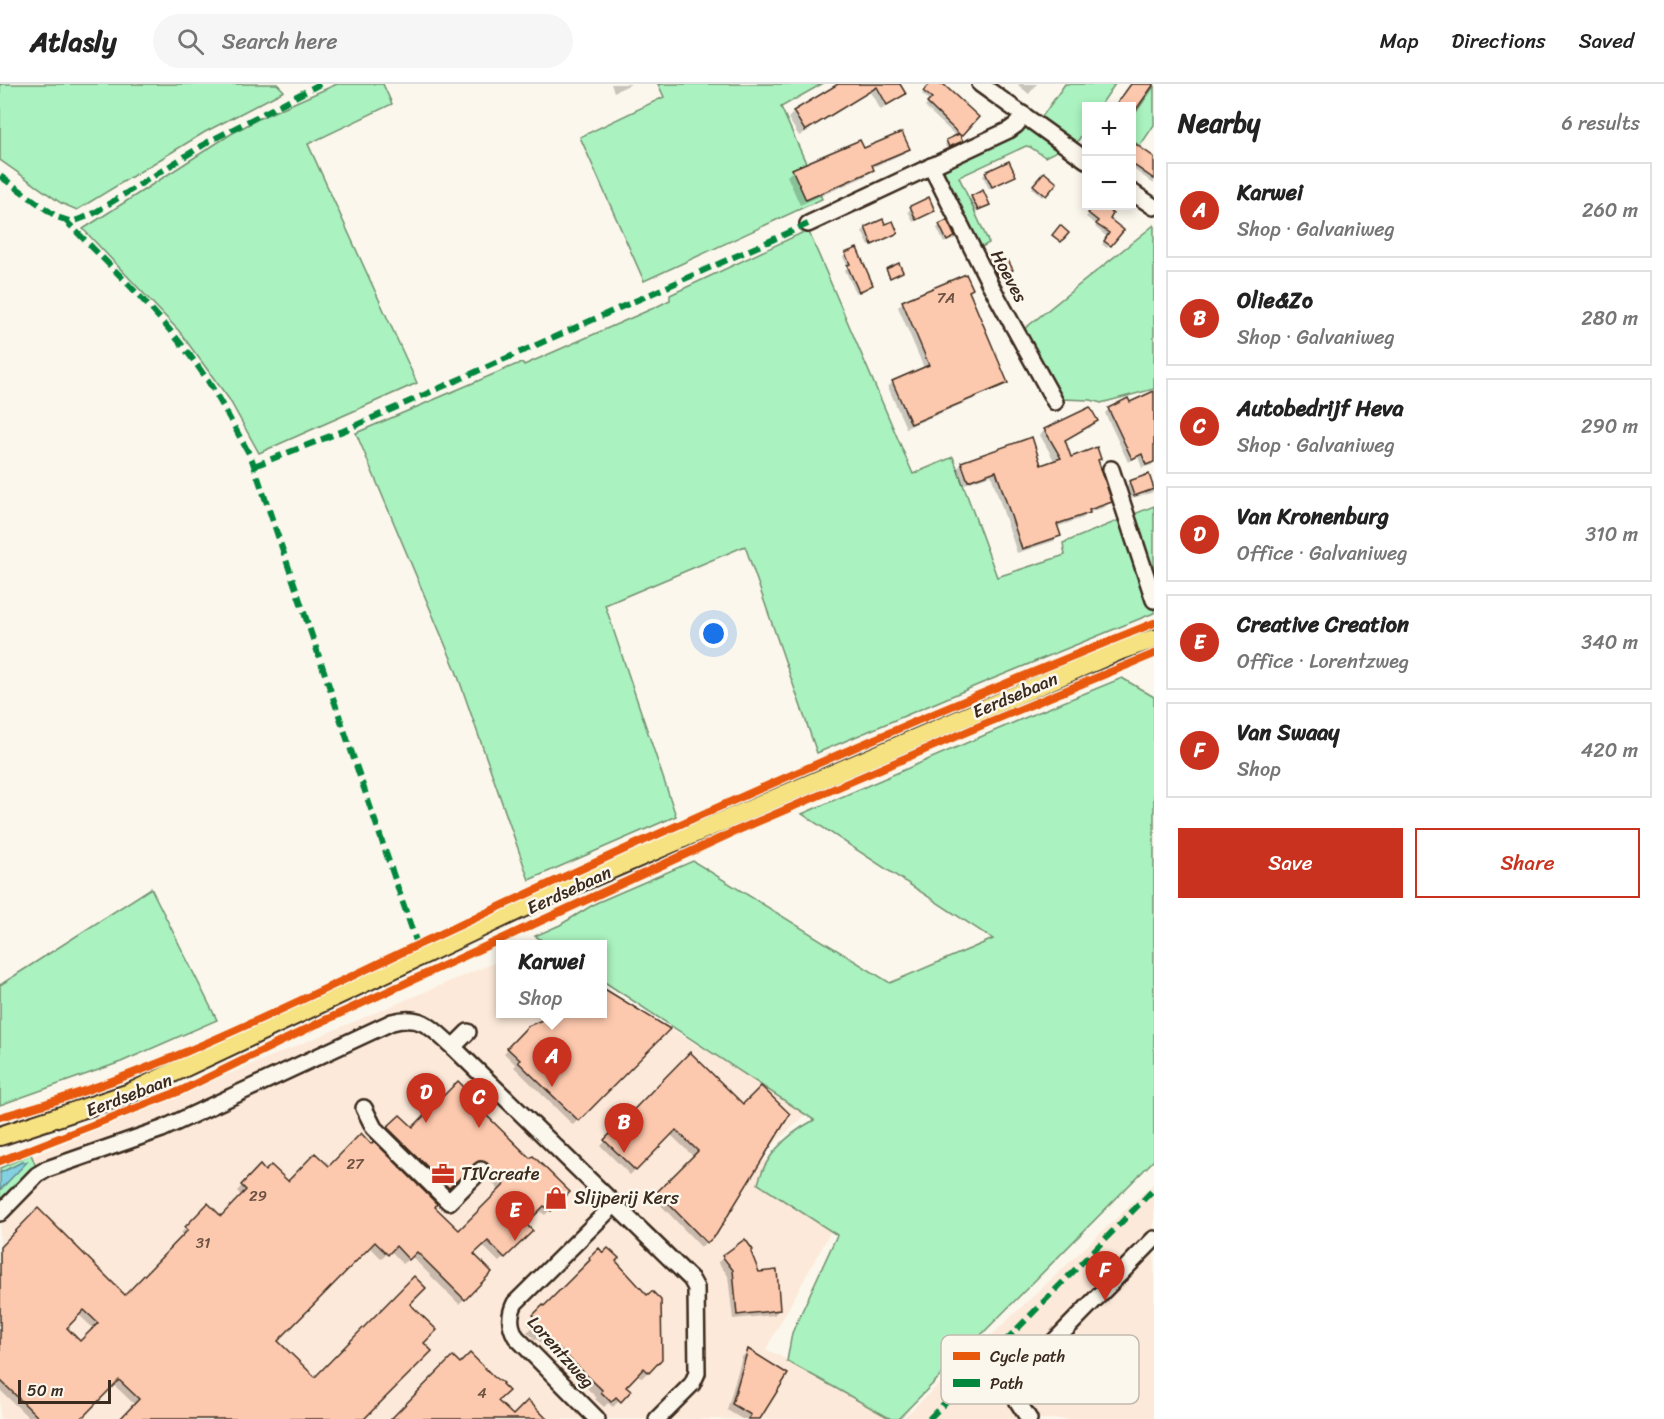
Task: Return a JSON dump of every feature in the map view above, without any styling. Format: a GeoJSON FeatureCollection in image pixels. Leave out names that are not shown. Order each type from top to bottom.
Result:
{"type":"FeatureCollection","features":[{"type":"Feature","properties":{"kind":"main road","name":"Eerdsebaan"},"geometry":{"type":"LineString","coordinates":[[0,1136],[130,1093],[537,901],[1121,650],[1154,639]]}},
{"type":"Feature","properties":{"kind":"street"},"geometry":{"type":"LineString","coordinates":[[980,84],[1082,157]]}},
{"type":"Feature","properties":{"kind":"street"},"geometry":{"type":"LineString","coordinates":[[808,224],[1009,130],[1024,115]]}},
{"type":"Feature","properties":{"kind":"street","name":"Hoeves"},"geometry":{"type":"LineString","coordinates":[[931,166],[990,285],[1054,402]]}},
{"type":"Feature","properties":{"kind":"street"},"geometry":{"type":"LineString","coordinates":[[1136,195],[1154,207]]}},
{"type":"Feature","properties":{"kind":"street"},"geometry":{"type":"LineString","coordinates":[[1111,469],[1154,600]]}},
{"type":"Feature","properties":{"kind":"street"},"geometry":{"type":"LineString","coordinates":[[0,1213],[37,1175],[47,1169],[162,1129],[392,1022],[405,1018],[416,1019],[428,1024],[453,1047],[691,1279],[696,1288],[697,1374],[692,1384],[657,1419]]}},
{"type":"Feature","properties":{"kind":"street"},"geometry":{"type":"LineString","coordinates":[[453,1047],[468,1032]]}},
{"type":"Feature","properties":{"kind":"street"},"geometry":{"type":"LineString","coordinates":[[364,1108],[374,1128],[449,1202],[481,1170]]}},
{"type":"Feature","properties":{"kind":"street","name":"Lorentzweg"},"geometry":{"type":"LineString","coordinates":[[597,1419],[516,1337],[511,1330],[510,1321],[515,1303],[615,1204]]}},
{"type":"Feature","properties":{"kind":"street"},"geometry":{"type":"LineString","coordinates":[[1061,1335],[1154,1239]]}},
{"type":"Feature","properties":{"kind":"street"},"geometry":{"type":"LineString","coordinates":[[1019,1404],[1029,1419]]}},
{"type":"Feature","properties":{"kind":"shaded area"},"geometry":{"type":"Polygon","coordinates":[[[496,962],[496,1018],[607,1018],[607,990],[808,1112],[761,1156],[831,1231],[766,1349],[900,1419],[0,1419],[0,1170],[496,962]]]}},
{"type":"Feature","properties":{"kind":"shaded area"},"geometry":{"type":"Polygon","coordinates":[[[1154,1183],[1154,1419],[902,1419],[941,1382],[941,1404],[1139,1404],[1139,1335],[992,1335],[1154,1183]]]}},
{"type":"Feature","properties":{"kind":"green space"},"geometry":{"type":"Polygon","coordinates":[[[0,84],[277,84],[284,91],[205,132],[77,210],[61,203],[0,160],[0,84]]]}},
{"type":"Feature","properties":{"kind":"green space"},"geometry":{"type":"Polygon","coordinates":[[[337,84],[383,84],[392,104],[308,144],[417,383],[259,453],[229,399],[179,331],[83,229],[231,134],[260,118],[337,84]]]}},
{"type":"Feature","properties":{"kind":"green space"},"geometry":{"type":"Polygon","coordinates":[[[658,84],[822,84],[781,107],[822,199],[644,281],[580,137],[664,97],[658,84]]]}},
{"type":"Feature","properties":{"kind":"green space"},"geometry":{"type":"Polygon","coordinates":[[[1065,84],[1115,84],[1103,102],[1082,102],[1082,134],[1076,144],[1041,118],[1065,84]]]}},
{"type":"Feature","properties":{"kind":"green space"},"geometry":{"type":"Polygon","coordinates":[[[1154,86],[1154,125],[1140,146],[1136,143],[1136,112],[1154,86]]]}},
{"type":"Feature","properties":{"kind":"green space"},"geometry":{"type":"Polygon","coordinates":[[[1026,128],[1057,151],[1045,157],[1026,146],[959,177],[989,243],[980,248],[941,168],[1026,128]]]}},
{"type":"Feature","properties":{"kind":"green space"},"geometry":{"type":"Polygon","coordinates":[[[1154,225],[1154,389],[1101,403],[1091,400],[1060,399],[1023,330],[1154,225]]]}},
{"type":"Feature","properties":{"kind":"green space"},"geometry":{"type":"Polygon","coordinates":[[[808,230],[913,474],[953,457],[997,577],[1065,555],[1063,543],[1154,506],[1154,613],[817,753],[745,546],[605,605],[676,816],[529,880],[455,668],[356,433],[515,365],[523,363],[524,365],[656,307],[670,300],[670,295],[808,230]]]}},
{"type":"Feature","properties":{"kind":"green space"},"geometry":{"type":"Polygon","coordinates":[[[1122,678],[1154,697],[1154,1160],[981,1335],[941,1335],[941,1375],[898,1419],[891,1419],[787,1361],[792,1333],[837,1235],[758,1184],[761,1173],[779,1146],[814,1120],[607,984],[607,940],[542,940],[535,936],[560,925],[596,903],[693,861],[890,983],[993,939],[802,814],[1122,678]]]}},
{"type":"Feature","properties":{"kind":"green space"},"geometry":{"type":"Polygon","coordinates":[[[151,888],[217,1020],[121,1062],[0,1105],[0,985],[151,888]]]}},
{"type":"Feature","properties":{"kind":"green space"},"geometry":{"type":"Polygon","coordinates":[[[31,1154],[36,1167],[0,1202],[0,1190],[26,1162],[0,1173],[0,1168],[31,1154]]]}},
{"type":"Feature","properties":{"kind":"water"},"geometry":{"type":"Polygon","coordinates":[[[22,1162],[27,1162],[0,1190],[0,1173],[22,1162]]]}},
{"type":"Feature","properties":{"kind":"building"},"geometry":{"type":"Polygon","coordinates":[[[838,84],[900,84],[906,94],[887,105],[877,87],[805,131],[793,111],[838,84]]]}},
{"type":"Feature","properties":{"kind":"building"},"geometry":{"type":"Polygon","coordinates":[[[930,84],[943,84],[979,117],[962,136],[960,135],[963,141],[949,147],[946,140],[959,134],[927,103],[932,98],[923,91],[930,84]]]}},
{"type":"Feature","properties":{"kind":"building"},"geometry":{"type":"Polygon","coordinates":[[[1131,84],[1154,84],[1136,110],[1136,102],[1118,102],[1131,84]]]}},
{"type":"Feature","properties":{"kind":"building"},"geometry":{"type":"Polygon","coordinates":[[[902,132],[910,149],[872,165],[874,170],[806,200],[792,169],[860,140],[864,148],[902,132]]]}},
{"type":"Feature","properties":{"kind":"building"},"geometry":{"type":"Polygon","coordinates":[[[1136,144],[1154,157],[1154,179],[1136,166],[1136,144]]]}},
{"type":"Feature","properties":{"kind":"building"},"geometry":{"type":"Polygon","coordinates":[[[1009,161],[1016,176],[992,187],[985,172],[1009,161]]]}},
{"type":"Feature","properties":{"kind":"building"},"geometry":{"type":"Polygon","coordinates":[[[1044,172],[1057,183],[1046,196],[1033,185],[1044,172]]]}},
{"type":"Feature","properties":{"kind":"building"},"geometry":{"type":"Polygon","coordinates":[[[983,190],[990,205],[978,210],[971,196],[983,190]]]}},
{"type":"Feature","properties":{"kind":"building"},"geometry":{"type":"Polygon","coordinates":[[[929,197],[935,211],[916,220],[910,206],[929,197]]]}},
{"type":"Feature","properties":{"kind":"building"},"geometry":{"type":"Polygon","coordinates":[[[1091,210],[1108,210],[1113,214],[1110,219],[1124,230],[1111,246],[1104,241],[1109,233],[1096,224],[1098,221],[1088,213],[1091,210]]]}},
{"type":"Feature","properties":{"kind":"building"},"geometry":{"type":"Polygon","coordinates":[[[883,219],[885,224],[893,221],[898,233],[872,245],[865,227],[883,219]]]}},
{"type":"Feature","properties":{"kind":"building"},"geometry":{"type":"Polygon","coordinates":[[[947,220],[955,237],[947,241],[939,224],[947,220]]]}},
{"type":"Feature","properties":{"kind":"building"},"geometry":{"type":"Polygon","coordinates":[[[1060,225],[1069,233],[1061,242],[1052,235],[1060,225]]]}},
{"type":"Feature","properties":{"kind":"building"},"geometry":{"type":"Polygon","coordinates":[[[857,248],[873,285],[859,292],[847,265],[850,264],[845,253],[857,248]]]}},
{"type":"Feature","properties":{"kind":"building"},"geometry":{"type":"Polygon","coordinates":[[[1001,254],[1005,262],[1008,260],[1013,270],[998,277],[990,260],[1001,254]]]}},
{"type":"Feature","properties":{"kind":"building"},"geometry":{"type":"Polygon","coordinates":[[[899,263],[903,272],[890,278],[886,269],[899,263]]]}},
{"type":"Feature","properties":{"kind":"building"},"geometry":{"type":"Polygon","coordinates":[[[966,274],[973,289],[969,291],[1008,383],[911,424],[892,381],[929,365],[902,301],[966,274]]]}},
{"type":"Feature","properties":{"kind":"building"},"geometry":{"type":"Polygon","coordinates":[[[1154,391],[1154,462],[1146,465],[1142,454],[1132,459],[1108,408],[1128,398],[1130,402],[1154,391]]]}},
{"type":"Feature","properties":{"kind":"building"},"geometry":{"type":"Polygon","coordinates":[[[1090,407],[1098,421],[1065,440],[1071,457],[1097,447],[1101,459],[1098,460],[1112,502],[1089,510],[1090,513],[1057,524],[1061,536],[1022,549],[996,471],[968,481],[961,462],[1032,437],[1041,465],[1061,458],[1044,429],[1090,407]]]}},
{"type":"Feature","properties":{"kind":"building"},"geometry":{"type":"Polygon","coordinates":[[[1149,474],[1154,489],[1134,496],[1129,481],[1149,474]]]}},
{"type":"Feature","properties":{"kind":"building"},"geometry":{"type":"Polygon","coordinates":[[[607,990],[670,1029],[579,1121],[518,1062],[520,1060],[507,1048],[528,1026],[547,1018],[607,1018],[607,990]]]}},
{"type":"Feature","properties":{"kind":"building"},"geometry":{"type":"Polygon","coordinates":[[[690,1052],[743,1104],[761,1086],[790,1114],[716,1235],[707,1243],[657,1192],[698,1151],[676,1130],[636,1171],[604,1140],[690,1052]]]}},
{"type":"Feature","properties":{"kind":"building"},"geometry":{"type":"Polygon","coordinates":[[[458,1081],[484,1107],[481,1110],[530,1158],[533,1156],[570,1192],[551,1211],[544,1206],[526,1224],[533,1231],[505,1258],[488,1241],[474,1254],[492,1272],[465,1300],[417,1252],[409,1260],[396,1246],[388,1255],[375,1242],[278,1341],[315,1377],[414,1276],[426,1288],[410,1304],[437,1330],[424,1343],[432,1351],[364,1419],[120,1419],[139,1399],[119,1380],[81,1419],[40,1419],[0,1380],[0,1247],[38,1208],[125,1295],[188,1230],[185,1227],[208,1203],[221,1216],[246,1190],[241,1185],[260,1165],[265,1171],[271,1165],[288,1181],[315,1153],[329,1166],[361,1133],[371,1144],[374,1141],[437,1204],[435,1207],[459,1230],[504,1185],[490,1171],[487,1163],[479,1161],[449,1188],[387,1127],[400,1115],[413,1127],[458,1081]],[[84,1310],[67,1328],[80,1341],[98,1323],[84,1310]]]}},
{"type":"Feature","properties":{"kind":"building"},"geometry":{"type":"Polygon","coordinates":[[[745,1239],[753,1250],[751,1252],[759,1272],[777,1270],[780,1310],[737,1315],[733,1270],[722,1256],[745,1239]]]}},
{"type":"Feature","properties":{"kind":"building"},"geometry":{"type":"Polygon","coordinates":[[[599,1248],[603,1253],[608,1248],[619,1258],[616,1261],[647,1295],[652,1291],[661,1300],[662,1359],[649,1373],[644,1368],[626,1387],[631,1391],[621,1402],[616,1397],[611,1402],[601,1392],[602,1390],[533,1325],[538,1320],[533,1315],[590,1260],[589,1258],[599,1248]]]}},
{"type":"Feature","properties":{"kind":"building"},"geometry":{"type":"Polygon","coordinates":[[[748,1349],[788,1374],[760,1419],[748,1419],[751,1415],[732,1404],[748,1349]]]}},
{"type":"Feature","properties":{"kind":"building"},"geometry":{"type":"Polygon","coordinates":[[[470,1353],[509,1391],[498,1401],[513,1415],[528,1400],[547,1419],[391,1419],[453,1356],[460,1363],[470,1353]]]}},
{"type":"Feature","properties":{"kind":"marked path"},"geometry":{"type":"LineString","coordinates":[[0,176],[57,217],[72,222],[91,215],[208,142],[320,84]]}},
{"type":"Feature","properties":{"kind":"marked path"},"geometry":{"type":"LineString","coordinates":[[64,219],[143,300],[180,343],[213,389],[251,457],[417,944]]}},
{"type":"Feature","properties":{"kind":"marked path"},"geometry":{"type":"LineString","coordinates":[[254,466],[343,431],[808,224]]}},
{"type":"Feature","properties":{"kind":"marked path"},"geometry":{"type":"LineString","coordinates":[[1011,1335],[1154,1189]]}},
{"type":"Feature","properties":{"kind":"marked path"},"geometry":{"type":"LineString","coordinates":[[929,1419],[944,1404]]}},
{"type":"Feature","properties":{"kind":"cycle path"},"geometry":{"type":"LineString","coordinates":[[0,1117],[61,1099],[181,1054],[725,804],[982,693],[1154,623]]}},
{"type":"Feature","properties":{"kind":"cycle path"},"geometry":{"type":"LineString","coordinates":[[499,940],[736,831],[1154,654]]}},
{"type":"Feature","properties":{"kind":"cycle path"},"geometry":{"type":"LineString","coordinates":[[0,1161],[180,1091],[317,1024],[496,942]]}},
{"type":"Feature","properties":{"kind":"place","name":"Karwei"},"geometry":{"type":"Point","coordinates":[552,1087]}},
{"type":"Feature","properties":{"kind":"place","name":"Van Kronenburg"},"geometry":{"type":"Point","coordinates":[426,1123]}},
{"type":"Feature","properties":{"kind":"place","name":"Autobedrijf Heva"},"geometry":{"type":"Point","coordinates":[479,1128]}},
{"type":"Feature","properties":{"kind":"place","name":"Olie&Zo"},"geometry":{"type":"Point","coordinates":[624,1153]}},
{"type":"Feature","properties":{"kind":"place","name":"TIVcreate"},"geometry":{"type":"Point","coordinates":[443,1174]}},
{"type":"Feature","properties":{"kind":"place","name":"Slijperij Kers"},"geometry":{"type":"Point","coordinates":[556,1198]}},
{"type":"Feature","properties":{"kind":"place","name":"Creative Creation"},"geometry":{"type":"Point","coordinates":[515,1241]}},
{"type":"Feature","properties":{"kind":"place","name":"Van Swaay"},"geometry":{"type":"Point","coordinates":[1105,1301]}}]}
